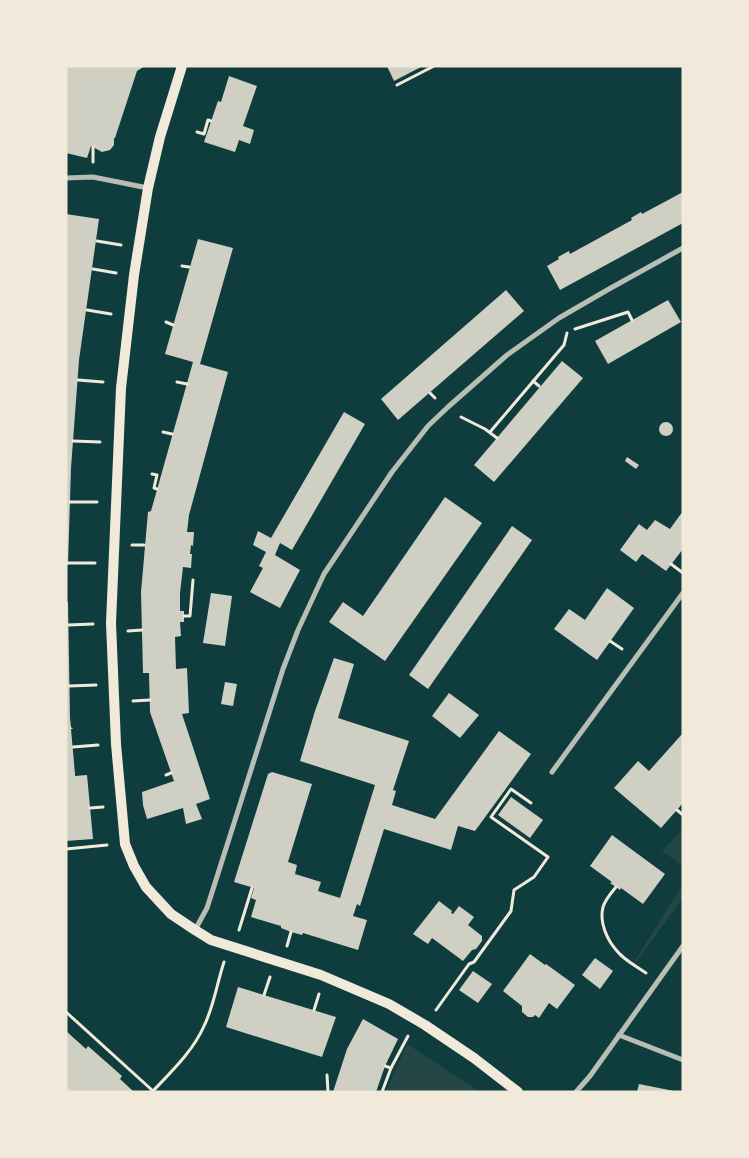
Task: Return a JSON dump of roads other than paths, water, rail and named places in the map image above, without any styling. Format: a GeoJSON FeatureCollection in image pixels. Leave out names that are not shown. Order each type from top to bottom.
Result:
{"type":"FeatureCollection","features":[{"type":"Feature","properties":{"kind":"main road"},"geometry":{"type":"LineString","coordinates":[[182,66],[160,137],[148,188],[121,384],[111,623],[116,744],[125,844],[146,888],[171,914],[195,930],[211,940],[321,976],[389,1004],[474,1058],[518,1092]]}},
{"type":"Feature","properties":{"kind":"street"},"geometry":{"type":"LineString","coordinates":[[66,178],[92,177],[148,188]]}},
{"type":"Feature","properties":{"kind":"street"},"geometry":{"type":"LineString","coordinates":[[195,930],[207,908],[283,669],[298,630],[324,574],[388,478],[428,426],[507,354],[559,318],[683,248]]}},
{"type":"Feature","properties":{"kind":"street"},"geometry":{"type":"LineString","coordinates":[[552,772],[683,593]]}},
{"type":"Feature","properties":{"kind":"street"},"geometry":{"type":"LineString","coordinates":[[576,1092],[683,946]]}},
{"type":"Feature","properties":{"kind":"street"},"geometry":{"type":"LineString","coordinates":[[619,1035],[683,1060]]}}]}
